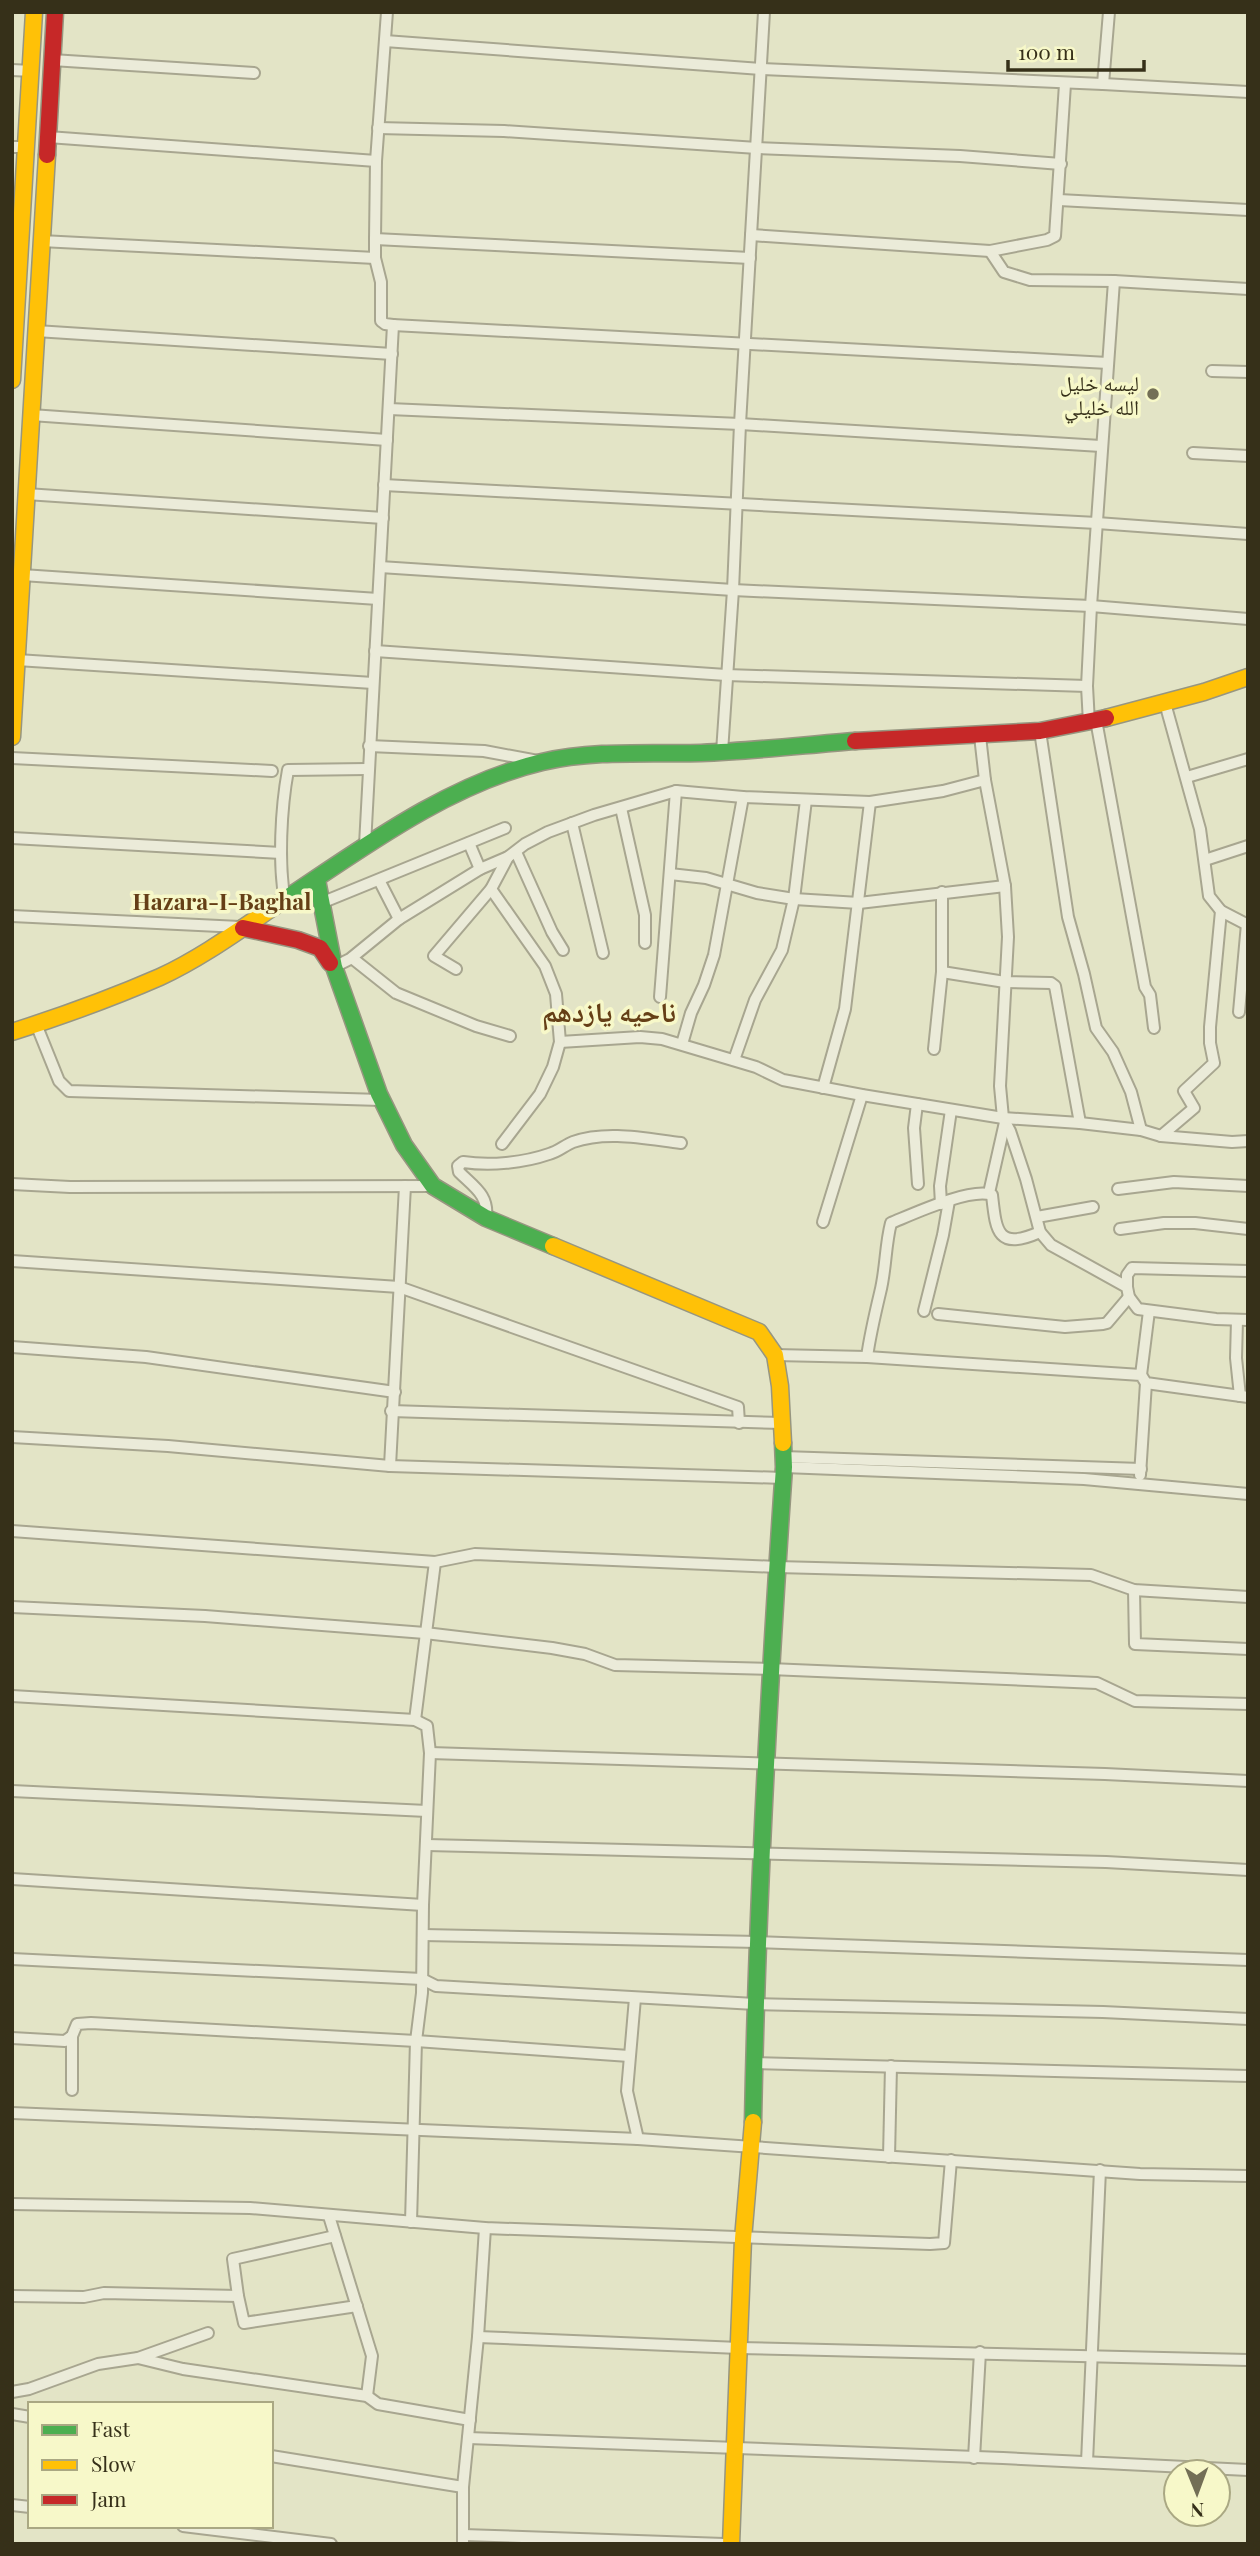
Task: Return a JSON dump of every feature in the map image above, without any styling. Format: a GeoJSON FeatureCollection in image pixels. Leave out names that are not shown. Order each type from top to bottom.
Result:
{"type":"FeatureCollection","features":[{"type":"Feature","properties":{"kind":"main road"},"geometry":{"type":"LineString","coordinates":[[12,380],[20,147],[32,71],[34,12]]}},
{"type":"Feature","properties":{"kind":"main road"},"geometry":{"type":"LineString","coordinates":[[12,737],[17,660],[16,595],[22,575],[55,12]]}},
{"type":"Feature","properties":{"kind":"main road"},"geometry":{"type":"LineString","coordinates":[[12,1032],[162,976],[285,901],[406,818],[488,780],[541,762],[579,756],[722,752],[884,739],[1040,731],[1093,722],[1248,677]]}},
{"type":"Feature","properties":{"kind":"main road"},"geometry":{"type":"LineString","coordinates":[[317,880],[334,967],[381,1100],[404,1145],[432,1186],[486,1218],[759,1332],[775,1355],[782,1423],[783,1468],[770,1669],[755,2004],[752,2146],[743,2239],[731,2544]]}},
{"type":"Feature","properties":{"kind":"main road"},"geometry":{"type":"LineString","coordinates":[[243,928],[298,940],[320,948],[334,967]]}},
{"type":"Feature","properties":{"kind":"street"},"geometry":{"type":"LineString","coordinates":[[387,12],[376,161],[374,239],[380,277],[381,321],[384,324],[1108,363]]}},
{"type":"Feature","properties":{"kind":"street"},"geometry":{"type":"LineString","coordinates":[[722,752],[764,12]]}},
{"type":"Feature","properties":{"kind":"street"},"geometry":{"type":"LineString","coordinates":[[1103,84],[1109,12]]}},
{"type":"Feature","properties":{"kind":"street"},"geometry":{"type":"LineString","coordinates":[[385,41],[761,69],[1248,92]]}},
{"type":"Feature","properties":{"kind":"street"},"geometry":{"type":"LineString","coordinates":[[52,60],[254,73]]}},
{"type":"Feature","properties":{"kind":"street"},"geometry":{"type":"LineString","coordinates":[[12,70],[32,71]]}},
{"type":"Feature","properties":{"kind":"street"},"geometry":{"type":"LineString","coordinates":[[751,235],[990,251],[1047,240],[1055,236],[1065,84]]}},
{"type":"Feature","properties":{"kind":"street"},"geometry":{"type":"LineString","coordinates":[[378,128],[505,131],[1061,164]]}},
{"type":"Feature","properties":{"kind":"street"},"geometry":{"type":"LineString","coordinates":[[48,137],[376,161]]}},
{"type":"Feature","properties":{"kind":"street"},"geometry":{"type":"LineString","coordinates":[[1059,200],[1248,210]]}},
{"type":"Feature","properties":{"kind":"street"},"geometry":{"type":"LineString","coordinates":[[374,239],[750,258]]}},
{"type":"Feature","properties":{"kind":"street"},"geometry":{"type":"LineString","coordinates":[[41,241],[375,258]]}},
{"type":"Feature","properties":{"kind":"street"},"geometry":{"type":"LineString","coordinates":[[990,251],[1004,272],[1030,280],[1114,281],[1248,289]]}},
{"type":"Feature","properties":{"kind":"street"},"geometry":{"type":"LineString","coordinates":[[1114,281],[1087,686],[1145,987],[1150,995],[1154,1028]]}},
{"type":"Feature","properties":{"kind":"street"},"geometry":{"type":"LineString","coordinates":[[365,845],[393,325]]}},
{"type":"Feature","properties":{"kind":"street"},"geometry":{"type":"LineString","coordinates":[[36,331],[391,354]]}},
{"type":"Feature","properties":{"kind":"street"},"geometry":{"type":"LineString","coordinates":[[1212,371],[1248,372]]}},
{"type":"Feature","properties":{"kind":"street"},"geometry":{"type":"LineString","coordinates":[[389,409],[740,424],[1101,446]]}},
{"type":"Feature","properties":{"kind":"street"},"geometry":{"type":"LineString","coordinates":[[31,415],[387,440]]}},
{"type":"Feature","properties":{"kind":"street"},"geometry":{"type":"LineString","coordinates":[[1193,453],[1248,456]]}},
{"type":"Feature","properties":{"kind":"street"},"geometry":{"type":"LineString","coordinates":[[384,485],[1097,523],[1248,534]]}},
{"type":"Feature","properties":{"kind":"street"},"geometry":{"type":"LineString","coordinates":[[26,494],[383,518]]}},
{"type":"Feature","properties":{"kind":"street"},"geometry":{"type":"LineString","coordinates":[[380,567],[733,590],[1091,606],[1248,619]]}},
{"type":"Feature","properties":{"kind":"street"},"geometry":{"type":"LineString","coordinates":[[22,575],[378,599]]}},
{"type":"Feature","properties":{"kind":"street"},"geometry":{"type":"LineString","coordinates":[[375,651],[726,675],[1087,686]]}},
{"type":"Feature","properties":{"kind":"street"},"geometry":{"type":"LineString","coordinates":[[17,660],[373,683]]}},
{"type":"Feature","properties":{"kind":"street"},"geometry":{"type":"LineString","coordinates":[[1165,702],[1187,777],[1205,860],[1209,896],[1221,911],[1247,925],[1239,1012]]}},
{"type":"Feature","properties":{"kind":"street"},"geometry":{"type":"LineString","coordinates":[[1040,731],[1068,917],[1096,1028],[1113,1052],[1131,1092],[1141,1130]]}},
{"type":"Feature","properties":{"kind":"street"},"geometry":{"type":"LineString","coordinates":[[775,1355],[867,1357],[1144,1379],[1244,1397],[1236,1359],[1243,1320],[1138,1309],[1128,1292],[1051,1245],[1040,1232],[1018,1155],[1004,1120],[1000,1086],[1008,937],[1004,886],[980,736]]}},
{"type":"Feature","properties":{"kind":"street"},"geometry":{"type":"LineString","coordinates":[[369,746],[484,751],[541,762]]}},
{"type":"Feature","properties":{"kind":"street"},"geometry":{"type":"LineString","coordinates":[[12,758],[272,771]]}},
{"type":"Feature","properties":{"kind":"street"},"geometry":{"type":"LineString","coordinates":[[1187,777],[1248,759]]}},
{"type":"Feature","properties":{"kind":"street"},"geometry":{"type":"LineString","coordinates":[[285,901],[281,881],[281,853],[288,770],[367,769]]}},
{"type":"Feature","properties":{"kind":"street"},"geometry":{"type":"LineString","coordinates":[[334,967],[352,958],[399,919],[480,869],[512,854],[524,844],[572,822],[676,791],[743,797],[870,802],[943,791],[985,780]]}},
{"type":"Feature","properties":{"kind":"street"},"geometry":{"type":"LineString","coordinates":[[660,997],[676,791]]}},
{"type":"Feature","properties":{"kind":"street"},"geometry":{"type":"LineString","coordinates":[[682,1044],[714,955],[743,797]]}},
{"type":"Feature","properties":{"kind":"street"},"geometry":{"type":"LineString","coordinates":[[734,1060],[755,1000],[782,950],[794,899],[806,800]]}},
{"type":"Feature","properties":{"kind":"street"},"geometry":{"type":"LineString","coordinates":[[823,1088],[845,1009],[870,802]]}},
{"type":"Feature","properties":{"kind":"street"},"geometry":{"type":"LineString","coordinates":[[621,808],[645,915],[645,943]]}},
{"type":"Feature","properties":{"kind":"street"},"geometry":{"type":"LineString","coordinates":[[572,822],[603,953]]}},
{"type":"Feature","properties":{"kind":"street"},"geometry":{"type":"LineString","coordinates":[[321,903],[505,828]]}},
{"type":"Feature","properties":{"kind":"street"},"geometry":{"type":"LineString","coordinates":[[12,838],[281,853]]}},
{"type":"Feature","properties":{"kind":"street"},"geometry":{"type":"LineString","coordinates":[[469,843],[480,869]]}},
{"type":"Feature","properties":{"kind":"street"},"geometry":{"type":"LineString","coordinates":[[1205,860],[1248,846]]}},
{"type":"Feature","properties":{"kind":"street"},"geometry":{"type":"LineString","coordinates":[[456,969],[434,956],[491,889],[512,854]]}},
{"type":"Feature","properties":{"kind":"street"},"geometry":{"type":"LineString","coordinates":[[512,854],[564,950]]}},
{"type":"Feature","properties":{"kind":"street"},"geometry":{"type":"LineString","coordinates":[[670,874],[706,878],[757,893],[794,899],[859,903],[1004,886]]}},
{"type":"Feature","properties":{"kind":"street"},"geometry":{"type":"LineString","coordinates":[[379,880],[399,919]]}},
{"type":"Feature","properties":{"kind":"street"},"geometry":{"type":"LineString","coordinates":[[491,889],[545,966],[556,994],[559,1042],[554,1067],[540,1094],[502,1144]]}},
{"type":"Feature","properties":{"kind":"street"},"geometry":{"type":"LineString","coordinates":[[934,1049],[942,972],[942,892]]}},
{"type":"Feature","properties":{"kind":"street"},"geometry":{"type":"LineString","coordinates":[[1161,1136],[1194,1108],[1184,1091],[1214,1063],[1210,1043],[1221,911]]}},
{"type":"Feature","properties":{"kind":"street"},"geometry":{"type":"LineString","coordinates":[[12,916],[243,928]]}},
{"type":"Feature","properties":{"kind":"street"},"geometry":{"type":"LineString","coordinates":[[352,958],[396,993],[476,1027],[510,1036]]}},
{"type":"Feature","properties":{"kind":"street"},"geometry":{"type":"LineString","coordinates":[[942,972],[1005,982],[1051,983],[1055,986],[1080,1123]]}},
{"type":"Feature","properties":{"kind":"street"},"geometry":{"type":"LineString","coordinates":[[36,1024],[56,1073],[69,1091],[381,1100]]}},
{"type":"Feature","properties":{"kind":"street"},"geometry":{"type":"LineString","coordinates":[[559,1042],[662,1039],[734,1060],[783,1080],[1004,1120],[1080,1123],[1141,1130],[1161,1136],[1248,1141]]}},
{"type":"Feature","properties":{"kind":"street"},"geometry":{"type":"LineString","coordinates":[[823,1222],[862,1095]]}},
{"type":"Feature","properties":{"kind":"street"},"geometry":{"type":"LineString","coordinates":[[918,1104],[915,1128],[918,1184]]}},
{"type":"Feature","properties":{"kind":"street"},"geometry":{"type":"LineString","coordinates":[[924,1311],[943,1235],[945,1202],[940,1186],[951,1110]]}},
{"type":"Feature","properties":{"kind":"street"},"geometry":{"type":"LineString","coordinates":[[989,1193],[1004,1120]]}},
{"type":"Feature","properties":{"kind":"street"},"geometry":{"type":"LineString","coordinates":[[486,1218],[488,1206],[485,1199],[459,1172],[458,1166],[463,1162],[488,1165],[527,1159],[551,1154],[572,1142],[596,1137],[629,1136],[681,1143]]}},
{"type":"Feature","properties":{"kind":"street"},"geometry":{"type":"LineString","coordinates":[[1118,1189],[1174,1182],[1248,1186]]}},
{"type":"Feature","properties":{"kind":"street"},"geometry":{"type":"LineString","coordinates":[[12,1184],[432,1186]]}},
{"type":"Feature","properties":{"kind":"street"},"geometry":{"type":"LineString","coordinates":[[390,1466],[405,1186]]}},
{"type":"Feature","properties":{"kind":"street"},"geometry":{"type":"LineString","coordinates":[[867,1357],[872,1323],[881,1291],[885,1247],[891,1223],[945,1202],[982,1192],[992,1195],[995,1227],[1001,1235],[1009,1239],[1029,1237],[1040,1232]]}},
{"type":"Feature","properties":{"kind":"street"},"geometry":{"type":"LineString","coordinates":[[1037,1217],[1093,1207]]}},
{"type":"Feature","properties":{"kind":"street"},"geometry":{"type":"LineString","coordinates":[[1120,1229],[1164,1223],[1195,1223],[1248,1229]]}},
{"type":"Feature","properties":{"kind":"street"},"geometry":{"type":"LineString","coordinates":[[12,1261],[399,1287],[738,1407],[739,1423]]}},
{"type":"Feature","properties":{"kind":"street"},"geometry":{"type":"LineString","coordinates":[[938,1314],[1065,1327],[1103,1324],[1107,1323],[1128,1292],[1128,1275],[1132,1268],[1248,1271]]}},
{"type":"Feature","properties":{"kind":"street"},"geometry":{"type":"LineString","coordinates":[[1139,1485],[1149,1311]]}},
{"type":"Feature","properties":{"kind":"street"},"geometry":{"type":"LineString","coordinates":[[12,1347],[146,1357],[395,1392]]}},
{"type":"Feature","properties":{"kind":"street"},"geometry":{"type":"LineString","coordinates":[[391,1411],[782,1423]]}},
{"type":"Feature","properties":{"kind":"street"},"geometry":{"type":"LineString","coordinates":[[12,1437],[168,1446],[390,1466],[783,1468],[969,1474],[1084,1479],[1248,1494]]}},
{"type":"Feature","properties":{"kind":"street"},"geometry":{"type":"LineString","coordinates":[[783,1468],[969,1462],[1141,1468]]}},
{"type":"Feature","properties":{"kind":"street"},"geometry":{"type":"LineString","coordinates":[[969,1462],[969,1474]]}},
{"type":"Feature","properties":{"kind":"street"},"geometry":{"type":"LineString","coordinates":[[12,1531],[435,1562],[475,1554],[777,1567],[1091,1575],[1134,1590],[1248,1597]]}},
{"type":"Feature","properties":{"kind":"street"},"geometry":{"type":"LineString","coordinates":[[415,1720],[435,1562]]}},
{"type":"Feature","properties":{"kind":"street"},"geometry":{"type":"LineString","coordinates":[[1134,1590],[1135,1644],[1248,1649]]}},
{"type":"Feature","properties":{"kind":"street"},"geometry":{"type":"LineString","coordinates":[[12,1607],[205,1616],[425,1633],[552,1648],[585,1654],[615,1665],[1097,1682],[1135,1701],[1248,1704]]}},
{"type":"Feature","properties":{"kind":"street"},"geometry":{"type":"LineString","coordinates":[[12,1696],[415,1720],[427,1726],[430,1753],[422,1979],[416,2041],[411,2222]]}},
{"type":"Feature","properties":{"kind":"street"},"geometry":{"type":"LineString","coordinates":[[430,1753],[1248,1781]]}},
{"type":"Feature","properties":{"kind":"street"},"geometry":{"type":"LineString","coordinates":[[12,1791],[427,1811]]}},
{"type":"Feature","properties":{"kind":"street"},"geometry":{"type":"LineString","coordinates":[[426,1845],[1092,1862],[1248,1870]]}},
{"type":"Feature","properties":{"kind":"street"},"geometry":{"type":"LineString","coordinates":[[12,1879],[423,1905]]}},
{"type":"Feature","properties":{"kind":"street"},"geometry":{"type":"LineString","coordinates":[[423,1935],[758,1942],[1248,1960]]}},
{"type":"Feature","properties":{"kind":"street"},"geometry":{"type":"LineString","coordinates":[[12,1959],[422,1979],[436,1986],[755,2004],[1103,2012],[1248,2019]]}},
{"type":"Feature","properties":{"kind":"street"},"geometry":{"type":"LineString","coordinates":[[635,1997],[627,2091],[638,2139]]}},
{"type":"Feature","properties":{"kind":"street"},"geometry":{"type":"LineString","coordinates":[[72,2090],[72,2036],[77,2024],[91,2023],[629,2056]]}},
{"type":"Feature","properties":{"kind":"street"},"geometry":{"type":"LineString","coordinates":[[12,2038],[65,2041],[72,2036]]}},
{"type":"Feature","properties":{"kind":"street"},"geometry":{"type":"LineString","coordinates":[[755,2063],[1248,2076]]}},
{"type":"Feature","properties":{"kind":"street"},"geometry":{"type":"LineString","coordinates":[[889,2157],[891,2066]]}},
{"type":"Feature","properties":{"kind":"street"},"geometry":{"type":"LineString","coordinates":[[12,2113],[638,2139],[1140,2174],[1248,2176]]}},
{"type":"Feature","properties":{"kind":"street"},"geometry":{"type":"LineString","coordinates":[[12,2203],[250,2208],[485,2228],[743,2239],[944,2243],[951,2160]]}},
{"type":"Feature","properties":{"kind":"street"},"geometry":{"type":"LineString","coordinates":[[1087,2462],[1100,2170]]}},
{"type":"Feature","properties":{"kind":"street"},"geometry":{"type":"LineString","coordinates":[[328,2216],[372,2356],[367,2396]]}},
{"type":"Feature","properties":{"kind":"street"},"geometry":{"type":"LineString","coordinates":[[485,2228],[478,2337],[463,2487],[463,2539],[724,2544]]}},
{"type":"Feature","properties":{"kind":"street"},"geometry":{"type":"LineString","coordinates":[[335,2236],[233,2259],[244,2323],[357,2306]]}},
{"type":"Feature","properties":{"kind":"street"},"geometry":{"type":"LineString","coordinates":[[12,2296],[85,2297],[104,2293],[238,2297]]}},
{"type":"Feature","properties":{"kind":"street"},"geometry":{"type":"LineString","coordinates":[[12,2392],[29,2389],[98,2364],[138,2358],[208,2333]]}},
{"type":"Feature","properties":{"kind":"street"},"geometry":{"type":"LineString","coordinates":[[478,2337],[739,2348],[1248,2360]]}},
{"type":"Feature","properties":{"kind":"street"},"geometry":{"type":"LineString","coordinates":[[974,2458],[980,2352]]}},
{"type":"Feature","properties":{"kind":"street"},"geometry":{"type":"LineString","coordinates":[[138,2358],[183,2369],[367,2396],[378,2404],[470,2420]]}},
{"type":"Feature","properties":{"kind":"street"},"geometry":{"type":"LineString","coordinates":[[468,2438],[1248,2470]]}},
{"type":"Feature","properties":{"kind":"street"},"geometry":{"type":"LineString","coordinates":[[273,2456],[463,2487]]}},
{"type":"Feature","properties":{"kind":"street"},"geometry":{"type":"LineString","coordinates":[[199,2528],[331,2544]]}},
{"type":"Feature","properties":{"kind":"traffic: fast"},"geometry":{"type":"LineString","coordinates":[[275,906],[403,822],[437,803],[506,773],[542,762],[601,754],[701,753],[855,741]]}},
{"type":"Feature","properties":{"kind":"traffic: fast"},"geometry":{"type":"LineString","coordinates":[[317,880],[334,967],[379,1094],[404,1145],[433,1186],[486,1218],[553,1246]]}},
{"type":"Feature","properties":{"kind":"traffic: fast"},"geometry":{"type":"LineString","coordinates":[[753,2122],[761,1876],[784,1467],[783,1443]]}},
{"type":"Feature","properties":{"kind":"traffic: slow"},"geometry":{"type":"LineString","coordinates":[[12,380],[34,12]]}},
{"type":"Feature","properties":{"kind":"traffic: slow"},"geometry":{"type":"LineString","coordinates":[[12,737],[47,155]]}},
{"type":"Feature","properties":{"kind":"traffic: slow"},"geometry":{"type":"LineString","coordinates":[[1106,718],[1204,692],[1248,677]]}},
{"type":"Feature","properties":{"kind":"traffic: slow"},"geometry":{"type":"LineString","coordinates":[[12,1032],[124,992],[175,970],[275,906]]}},
{"type":"Feature","properties":{"kind":"traffic: slow"},"geometry":{"type":"LineString","coordinates":[[553,1246],[759,1332],[775,1355],[780,1386],[783,1443]]}},
{"type":"Feature","properties":{"kind":"traffic: slow"},"geometry":{"type":"LineString","coordinates":[[731,2544],[743,2239],[753,2122]]}},
{"type":"Feature","properties":{"kind":"traffic: jam"},"geometry":{"type":"LineString","coordinates":[[47,155],[55,12]]}},
{"type":"Feature","properties":{"kind":"traffic: jam"},"geometry":{"type":"LineString","coordinates":[[855,741],[1040,731],[1106,718]]}},
{"type":"Feature","properties":{"kind":"traffic: jam"},"geometry":{"type":"LineString","coordinates":[[243,928],[298,940],[320,948],[330,963]]}},
{"type":"Feature","properties":{"kind":"place","name":"ليسه خليل الله خليلي"},"geometry":{"type":"Point","coordinates":[1153,394]}},
{"type":"Feature","properties":{"kind":"district","name":"Hazara-I-Baghal"},"geometry":{"type":"Point","coordinates":[222,900]}},
{"type":"Feature","properties":{"kind":"district","name":"ناحیه یازدهم"},"geometry":{"type":"Point","coordinates":[609,1010]}}]}
